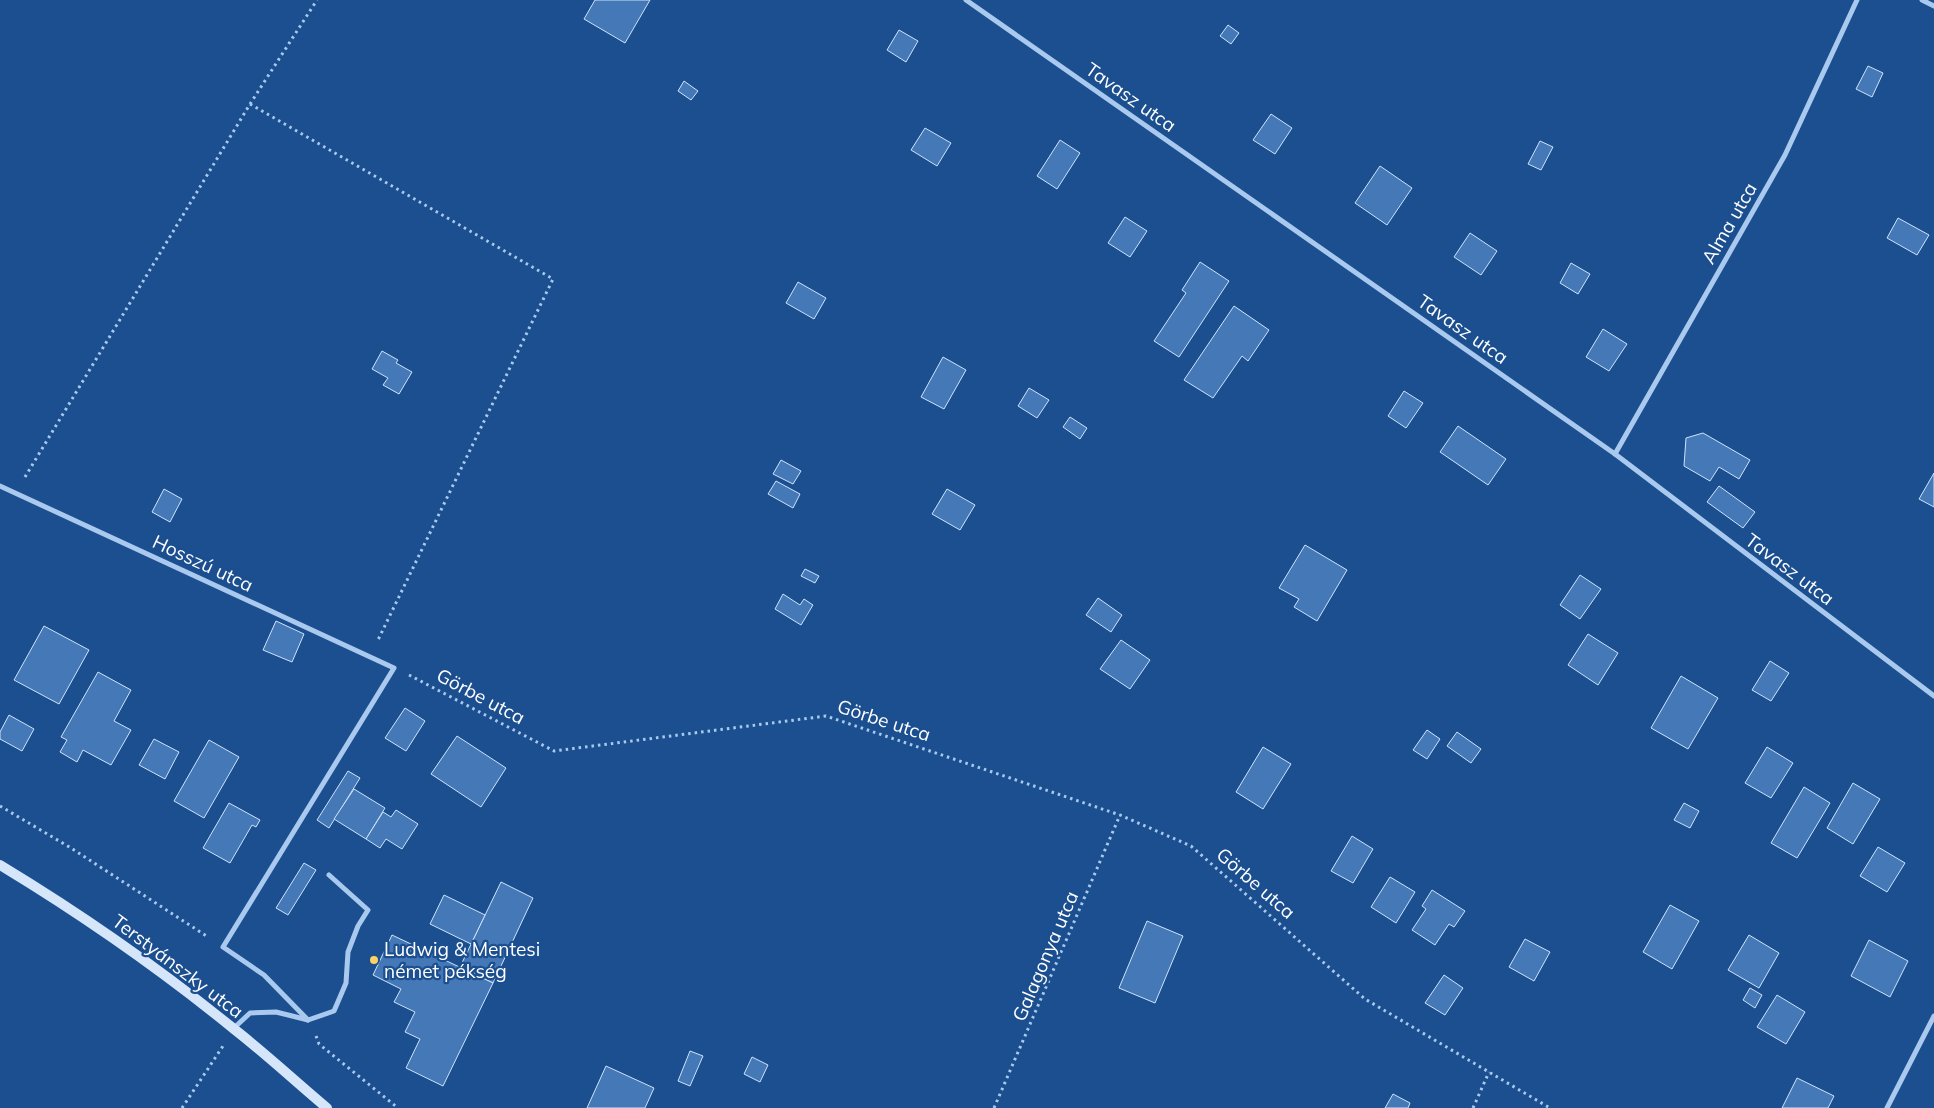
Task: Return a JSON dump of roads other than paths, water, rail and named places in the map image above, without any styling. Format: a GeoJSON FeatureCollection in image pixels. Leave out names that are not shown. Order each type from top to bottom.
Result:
{"type":"FeatureCollection","features":[{"type":"Feature","properties":{"kind":"main road","name":"Terstyánszky utca"},"geometry":{"type":"LineString","coordinates":[[0,865],[85,919],[144,961],[234,1028],[327,1108]]}},
{"type":"Feature","properties":{"kind":"street","name":"Tavasz utca"},"geometry":{"type":"LineString","coordinates":[[966,0],[1615,454],[1934,696]]}},
{"type":"Feature","properties":{"kind":"street","name":"Alma utca"},"geometry":{"type":"LineString","coordinates":[[1615,454],[1785,155],[1857,0]]}},
{"type":"Feature","properties":{"kind":"street"},"geometry":{"type":"LineString","coordinates":[[1922,0],[1934,6]]}},
{"type":"Feature","properties":{"kind":"street","name":"Hosszú utca"},"geometry":{"type":"LineString","coordinates":[[0,486],[394,668],[223,947],[264,975],[308,1020]]}},
{"type":"Feature","properties":{"kind":"street"},"geometry":{"type":"LineString","coordinates":[[234,1028],[250,1012],[276,1012],[308,1020],[334,1011],[346,983],[348,952],[358,926],[368,910],[329,875]]}},
{"type":"Feature","properties":{"kind":"street"},"geometry":{"type":"LineString","coordinates":[[1887,1108],[1934,1016]]}},
{"type":"Feature","properties":{"kind":"place","name":"Ludwig & Mentesi német pékség"},"geometry":{"type":"Point","coordinates":[374,960]}}]}
